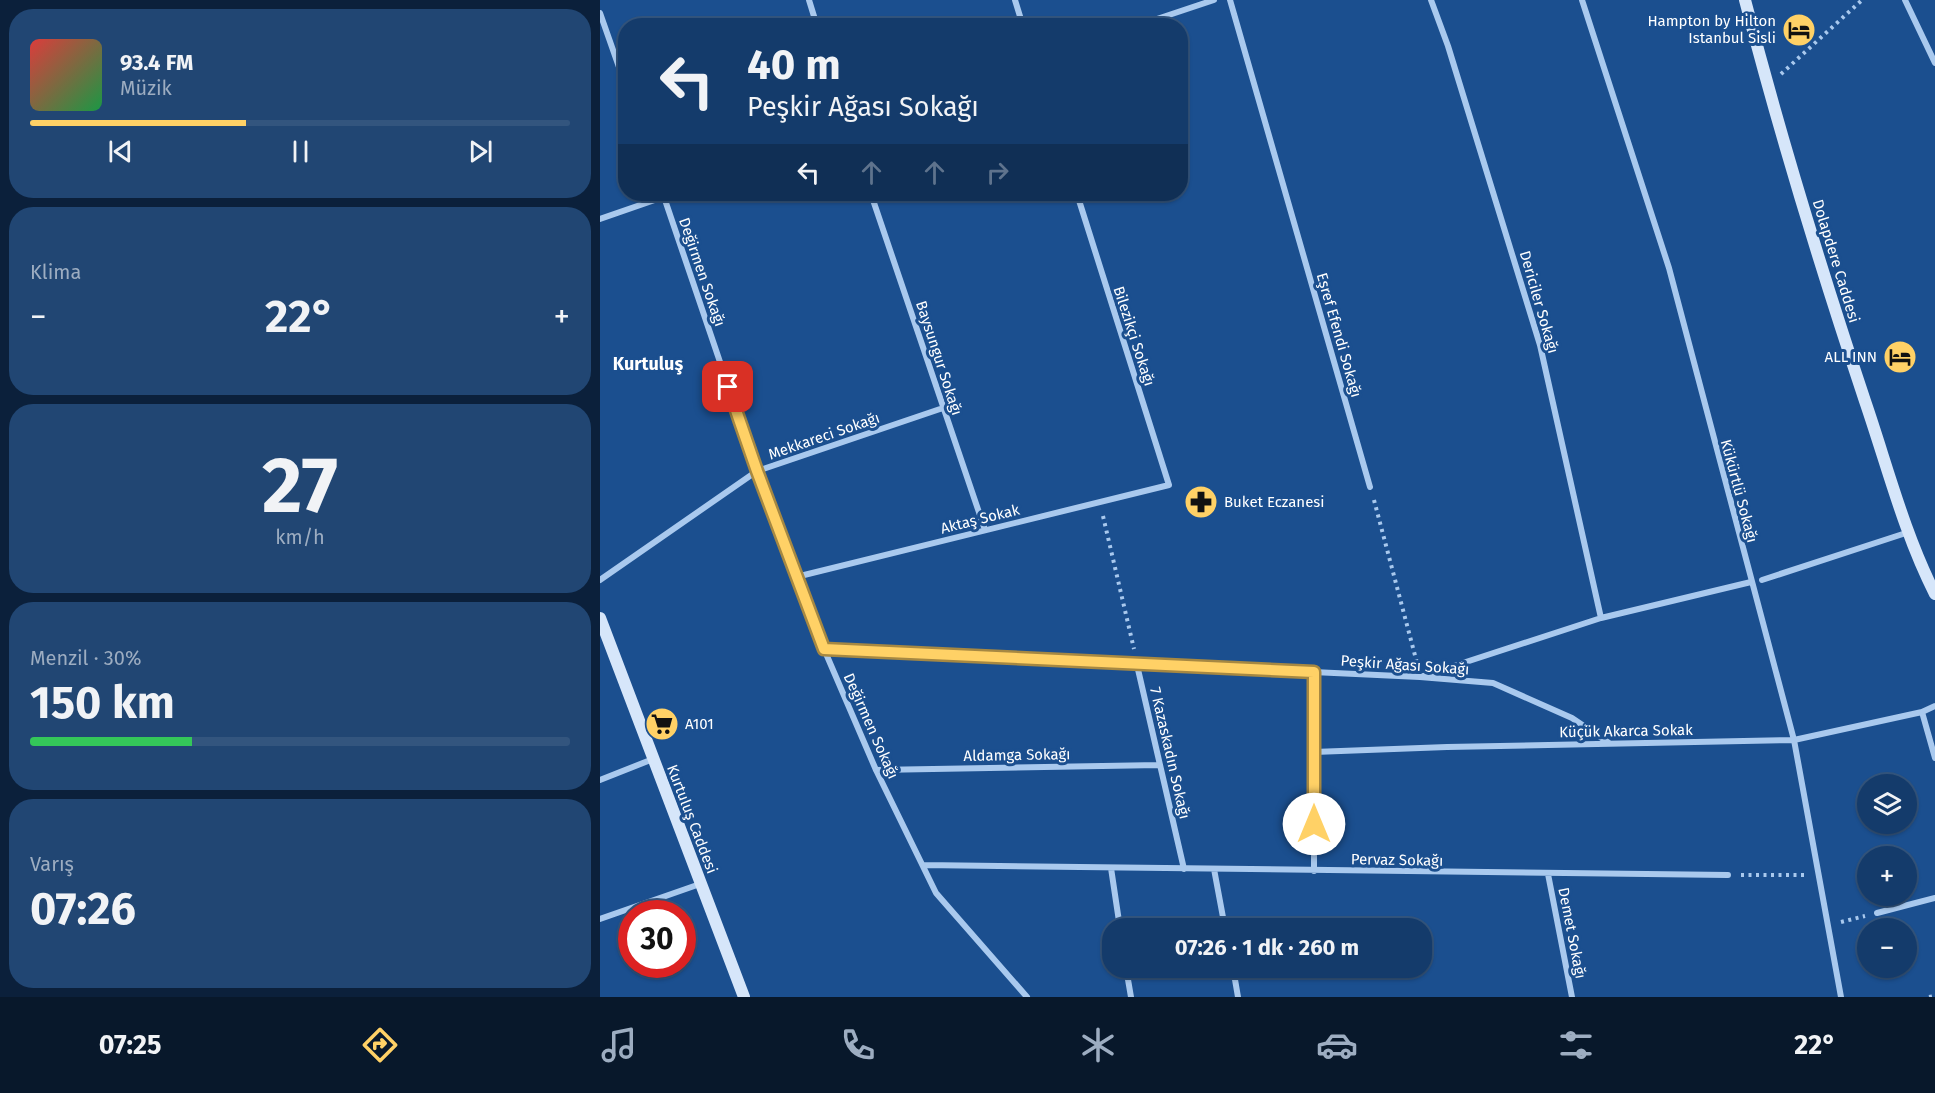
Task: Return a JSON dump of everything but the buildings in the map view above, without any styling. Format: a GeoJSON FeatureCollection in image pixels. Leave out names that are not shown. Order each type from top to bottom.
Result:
{"type":"FeatureCollection","features":[{"type":"Feature","properties":{"kind":"main road","name":"Dolapdere Caddesi"},"geometry":{"type":"LineString","coordinates":[[1745,0],[1767,86],[1832,303],[1909,531],[1923,570],[1935,594]]}},
{"type":"Feature","properties":{"kind":"main road","name":"Kurtuluş Caddesi"},"geometry":{"type":"LineString","coordinates":[[600,618],[603,634],[654,759],[744,997]]}},
{"type":"Feature","properties":{"kind":"street"},"geometry":{"type":"LineString","coordinates":[[809,0],[815,18]]}},
{"type":"Feature","properties":{"kind":"street"},"geometry":{"type":"LineString","coordinates":[[1015,0],[1021,18]]}},
{"type":"Feature","properties":{"kind":"street"},"geometry":{"type":"LineString","coordinates":[[1160,18],[1214,0]]}},
{"type":"Feature","properties":{"kind":"street","name":"Eşref Efendi Sokağı"},"geometry":{"type":"LineString","coordinates":[[1230,0],[1370,487]]}},
{"type":"Feature","properties":{"kind":"street","name":"Dericiler Sokağı"},"geometry":{"type":"LineString","coordinates":[[1431,0],[1448,46],[1540,345],[1601,618]]}},
{"type":"Feature","properties":{"kind":"street","name":"Kükürtlü Sokağı"},"geometry":{"type":"LineString","coordinates":[[1582,0],[1669,268],[1794,740],[1841,997]]}},
{"type":"Feature","properties":{"kind":"street"},"geometry":{"type":"LineString","coordinates":[[1905,0],[1935,63]]}},
{"type":"Feature","properties":{"kind":"street"},"geometry":{"type":"LineString","coordinates":[[600,13],[618,64]]}},
{"type":"Feature","properties":{"kind":"street"},"geometry":{"type":"LineString","coordinates":[[600,219],[647,201]]}},
{"type":"Feature","properties":{"kind":"street","name":"Değirmen Sokağı"},"geometry":{"type":"LineString","coordinates":[[665,201],[757,471],[796,577],[876,770],[936,893],[1026,997]]}},
{"type":"Feature","properties":{"kind":"street","name":"Baysungur Sokağı"},"geometry":{"type":"LineString","coordinates":[[874,201],[985,530]]}},
{"type":"Feature","properties":{"kind":"street","name":"Bilezikçi Sokağı"},"geometry":{"type":"LineString","coordinates":[[1079,201],[1169,485]]}},
{"type":"Feature","properties":{"kind":"street","name":"Mekkareci Sokağı"},"geometry":{"type":"LineString","coordinates":[[600,580],[757,471],[943,408]]}},
{"type":"Feature","properties":{"kind":"street","name":"Aktaş Sokak"},"geometry":{"type":"LineString","coordinates":[[796,577],[1169,485]]}},
{"type":"Feature","properties":{"kind":"street"},"geometry":{"type":"LineString","coordinates":[[1762,580],[1909,531]]}},
{"type":"Feature","properties":{"kind":"street"},"geometry":{"type":"LineString","coordinates":[[1420,677],[1601,618],[1751,582]]}},
{"type":"Feature","properties":{"kind":"street","name":"Peşkir Ağası Sokağı"},"geometry":{"type":"LineString","coordinates":[[824,649],[1420,677],[1493,683],[1572,718],[1609,743]]}},
{"type":"Feature","properties":{"kind":"street","name":"7 Kazaskadın Sokağı"},"geometry":{"type":"LineString","coordinates":[[1137,664],[1184,869]]}},
{"type":"Feature","properties":{"kind":"street"},"geometry":{"type":"LineString","coordinates":[[1314,672],[1314,871]]}},
{"type":"Feature","properties":{"kind":"street","name":"Küçük Akarca Sokak"},"geometry":{"type":"LineString","coordinates":[[1314,752],[1794,740],[1922,712],[1935,706]]}},
{"type":"Feature","properties":{"kind":"street"},"geometry":{"type":"LineString","coordinates":[[1922,712],[1935,758]]}},
{"type":"Feature","properties":{"kind":"street"},"geometry":{"type":"LineString","coordinates":[[600,780],[654,759]]}},
{"type":"Feature","properties":{"kind":"street","name":"Aldamga Sokağı"},"geometry":{"type":"LineString","coordinates":[[876,770],[1159,765]]}},
{"type":"Feature","properties":{"kind":"street","name":"Pervaz Sokağı"},"geometry":{"type":"LineString","coordinates":[[923,866],[1728,875]]}},
{"type":"Feature","properties":{"kind":"street"},"geometry":{"type":"LineString","coordinates":[[1111,868],[1118,918]]}},
{"type":"Feature","properties":{"kind":"street"},"geometry":{"type":"LineString","coordinates":[[1214,869],[1224,918]]}},
{"type":"Feature","properties":{"kind":"street","name":"Demet Sokağı"},"geometry":{"type":"LineString","coordinates":[[1548,874],[1572,997]]}},
{"type":"Feature","properties":{"kind":"street"},"geometry":{"type":"LineString","coordinates":[[600,919],[701,884]]}},
{"type":"Feature","properties":{"kind":"street"},"geometry":{"type":"LineString","coordinates":[[1877,913],[1935,898]]}},
{"type":"Feature","properties":{"kind":"street"},"geometry":{"type":"LineString","coordinates":[[1128,978],[1131,997]]}},
{"type":"Feature","properties":{"kind":"street"},"geometry":{"type":"LineString","coordinates":[[1235,978],[1238,997]]}},
{"type":"Feature","properties":{"kind":"path"},"geometry":{"type":"LineString","coordinates":[[1767,86],[1862,0]]}},
{"type":"Feature","properties":{"kind":"path"},"geometry":{"type":"LineString","coordinates":[[1370,487],[1420,677]]}},
{"type":"Feature","properties":{"kind":"path"},"geometry":{"type":"LineString","coordinates":[[1100,502],[1137,664]]}},
{"type":"Feature","properties":{"kind":"path"},"geometry":{"type":"LineString","coordinates":[[1728,875],[1820,875]]}},
{"type":"Feature","properties":{"kind":"path"},"geometry":{"type":"LineString","coordinates":[[1828,926],[1877,913]]}},
{"type":"Feature","properties":{"kind":"path"},"geometry":{"type":"LineString","coordinates":[[1929,997],[1935,996]]}},
{"type":"Feature","properties":{"kind":"place","name":"Hampton by Hilton Istanbul Sisli"},"geometry":{"type":"Point","coordinates":[1799,30]}},
{"type":"Feature","properties":{"kind":"place","name":"ALL INN"},"geometry":{"type":"Point","coordinates":[1900,357]}},
{"type":"Feature","properties":{"kind":"place","name":"Buket Eczanesi"},"geometry":{"type":"Point","coordinates":[1201,502]}},
{"type":"Feature","properties":{"kind":"place","name":"A101"},"geometry":{"type":"Point","coordinates":[662,724]}},
{"type":"Feature","properties":{"kind":"district","name":"Kurtuluş"},"geometry":{"type":"Point","coordinates":[648,364]}},
{"type":"Feature","properties":{"kind":"route"},"geometry":{"type":"LineString","coordinates":[[728,387],[824,649],[1314,672],[1314,824]]}}]}
